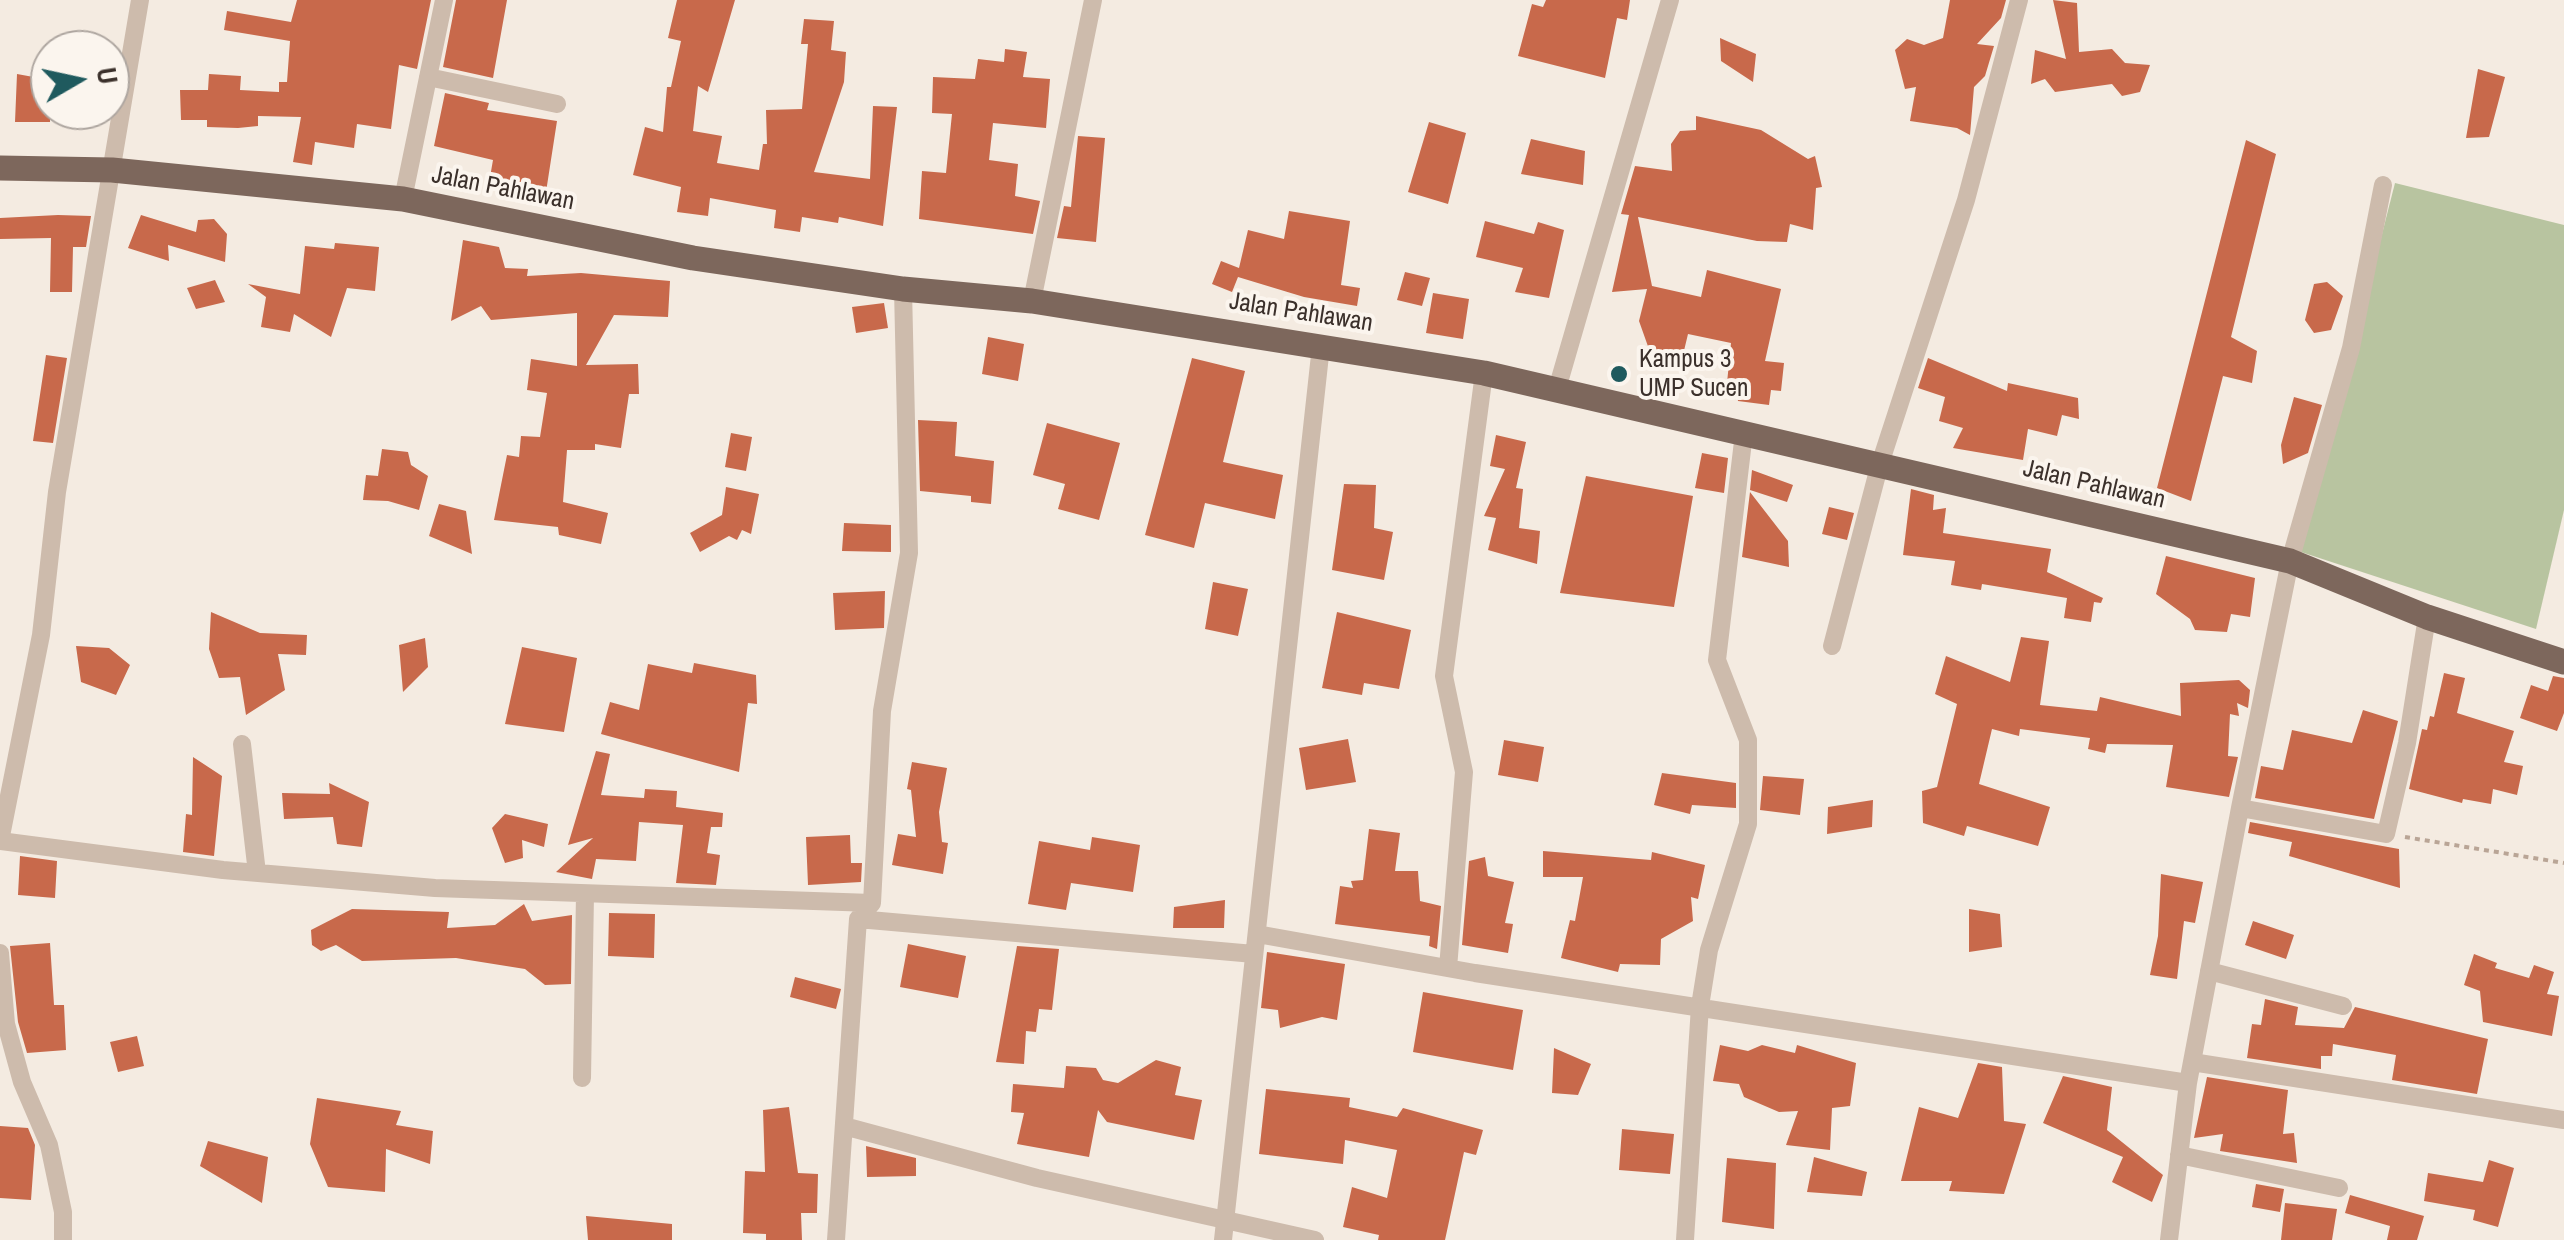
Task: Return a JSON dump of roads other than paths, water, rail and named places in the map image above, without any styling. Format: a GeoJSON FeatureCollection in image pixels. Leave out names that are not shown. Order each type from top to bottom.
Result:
{"type":"FeatureCollection","features":[{"type":"Feature","properties":{"kind":"main road","name":"Jalan Pahlawan"},"geometry":{"type":"LineString","coordinates":[[0,168],[112,170],[403,199],[694,258],[903,289],[1032,301],[1484,373],[2290,561],[2427,617],[2564,662]]}},
{"type":"Feature","properties":{"kind":"street"},"geometry":{"type":"LineString","coordinates":[[140,0],[55,508],[41,635],[0,841],[257,873],[585,894],[872,903]]}},
{"type":"Feature","properties":{"kind":"street"},"geometry":{"type":"LineString","coordinates":[[403,199],[444,0]]}},
{"type":"Feature","properties":{"kind":"street"},"geometry":{"type":"LineString","coordinates":[[1032,301],[1093,0]]}},
{"type":"Feature","properties":{"kind":"street"},"geometry":{"type":"LineString","coordinates":[[1558,389],[1670,0]]}},
{"type":"Feature","properties":{"kind":"street"},"geometry":{"type":"LineString","coordinates":[[1832,646],[1879,467],[1966,200],[2019,0]]}},
{"type":"Feature","properties":{"kind":"street"},"geometry":{"type":"LineString","coordinates":[[428,77],[558,104]]}},
{"type":"Feature","properties":{"kind":"street"},"geometry":{"type":"LineString","coordinates":[[2169,1240],[2188,1083],[2290,561],[2351,348],[2383,186]]}},
{"type":"Feature","properties":{"kind":"street"},"geometry":{"type":"LineString","coordinates":[[836,1240],[858,920],[872,903],[882,711],[909,553],[903,289]]}},
{"type":"Feature","properties":{"kind":"street"},"geometry":{"type":"LineString","coordinates":[[1224,1231],[1321,346]]}},
{"type":"Feature","properties":{"kind":"street"},"geometry":{"type":"LineString","coordinates":[[1448,968],[1464,772],[1444,676],[1484,373]]}},
{"type":"Feature","properties":{"kind":"street"},"geometry":{"type":"LineString","coordinates":[[1685,1240],[1700,1006],[1709,950],[1748,824],[1748,740],[1717,660],[1744,433]]}},
{"type":"Feature","properties":{"kind":"street"},"geometry":{"type":"LineString","coordinates":[[2240,808],[2386,834],[2407,743],[2427,617]]}},
{"type":"Feature","properties":{"kind":"street"},"geometry":{"type":"LineString","coordinates":[[242,744],[257,873]]}},
{"type":"Feature","properties":{"kind":"street"},"geometry":{"type":"LineString","coordinates":[[582,1078],[585,894]]}},
{"type":"Feature","properties":{"kind":"street"},"geometry":{"type":"LineString","coordinates":[[858,920],[1254,954]]}},
{"type":"Feature","properties":{"kind":"street"},"geometry":{"type":"LineString","coordinates":[[1256,934],[1448,968],[2188,1083]]}},
{"type":"Feature","properties":{"kind":"street"},"geometry":{"type":"LineString","coordinates":[[0,954],[6,1024],[22,1082],[49,1145],[63,1212],[63,1240]]}},
{"type":"Feature","properties":{"kind":"street"},"geometry":{"type":"LineString","coordinates":[[2209,970],[2343,1006]]}},
{"type":"Feature","properties":{"kind":"street"},"geometry":{"type":"LineString","coordinates":[[2192,1062],[2564,1120]]}},
{"type":"Feature","properties":{"kind":"street"},"geometry":{"type":"LineString","coordinates":[[844,1126],[1224,1231],[1315,1240]]}},
{"type":"Feature","properties":{"kind":"street"},"geometry":{"type":"LineString","coordinates":[[2179,1154],[2339,1188]]}},
{"type":"Feature","properties":{"kind":"place","name":"Kampus 3 UMP Sucen"},"geometry":{"type":"Point","coordinates":[1619,374]}}]}
